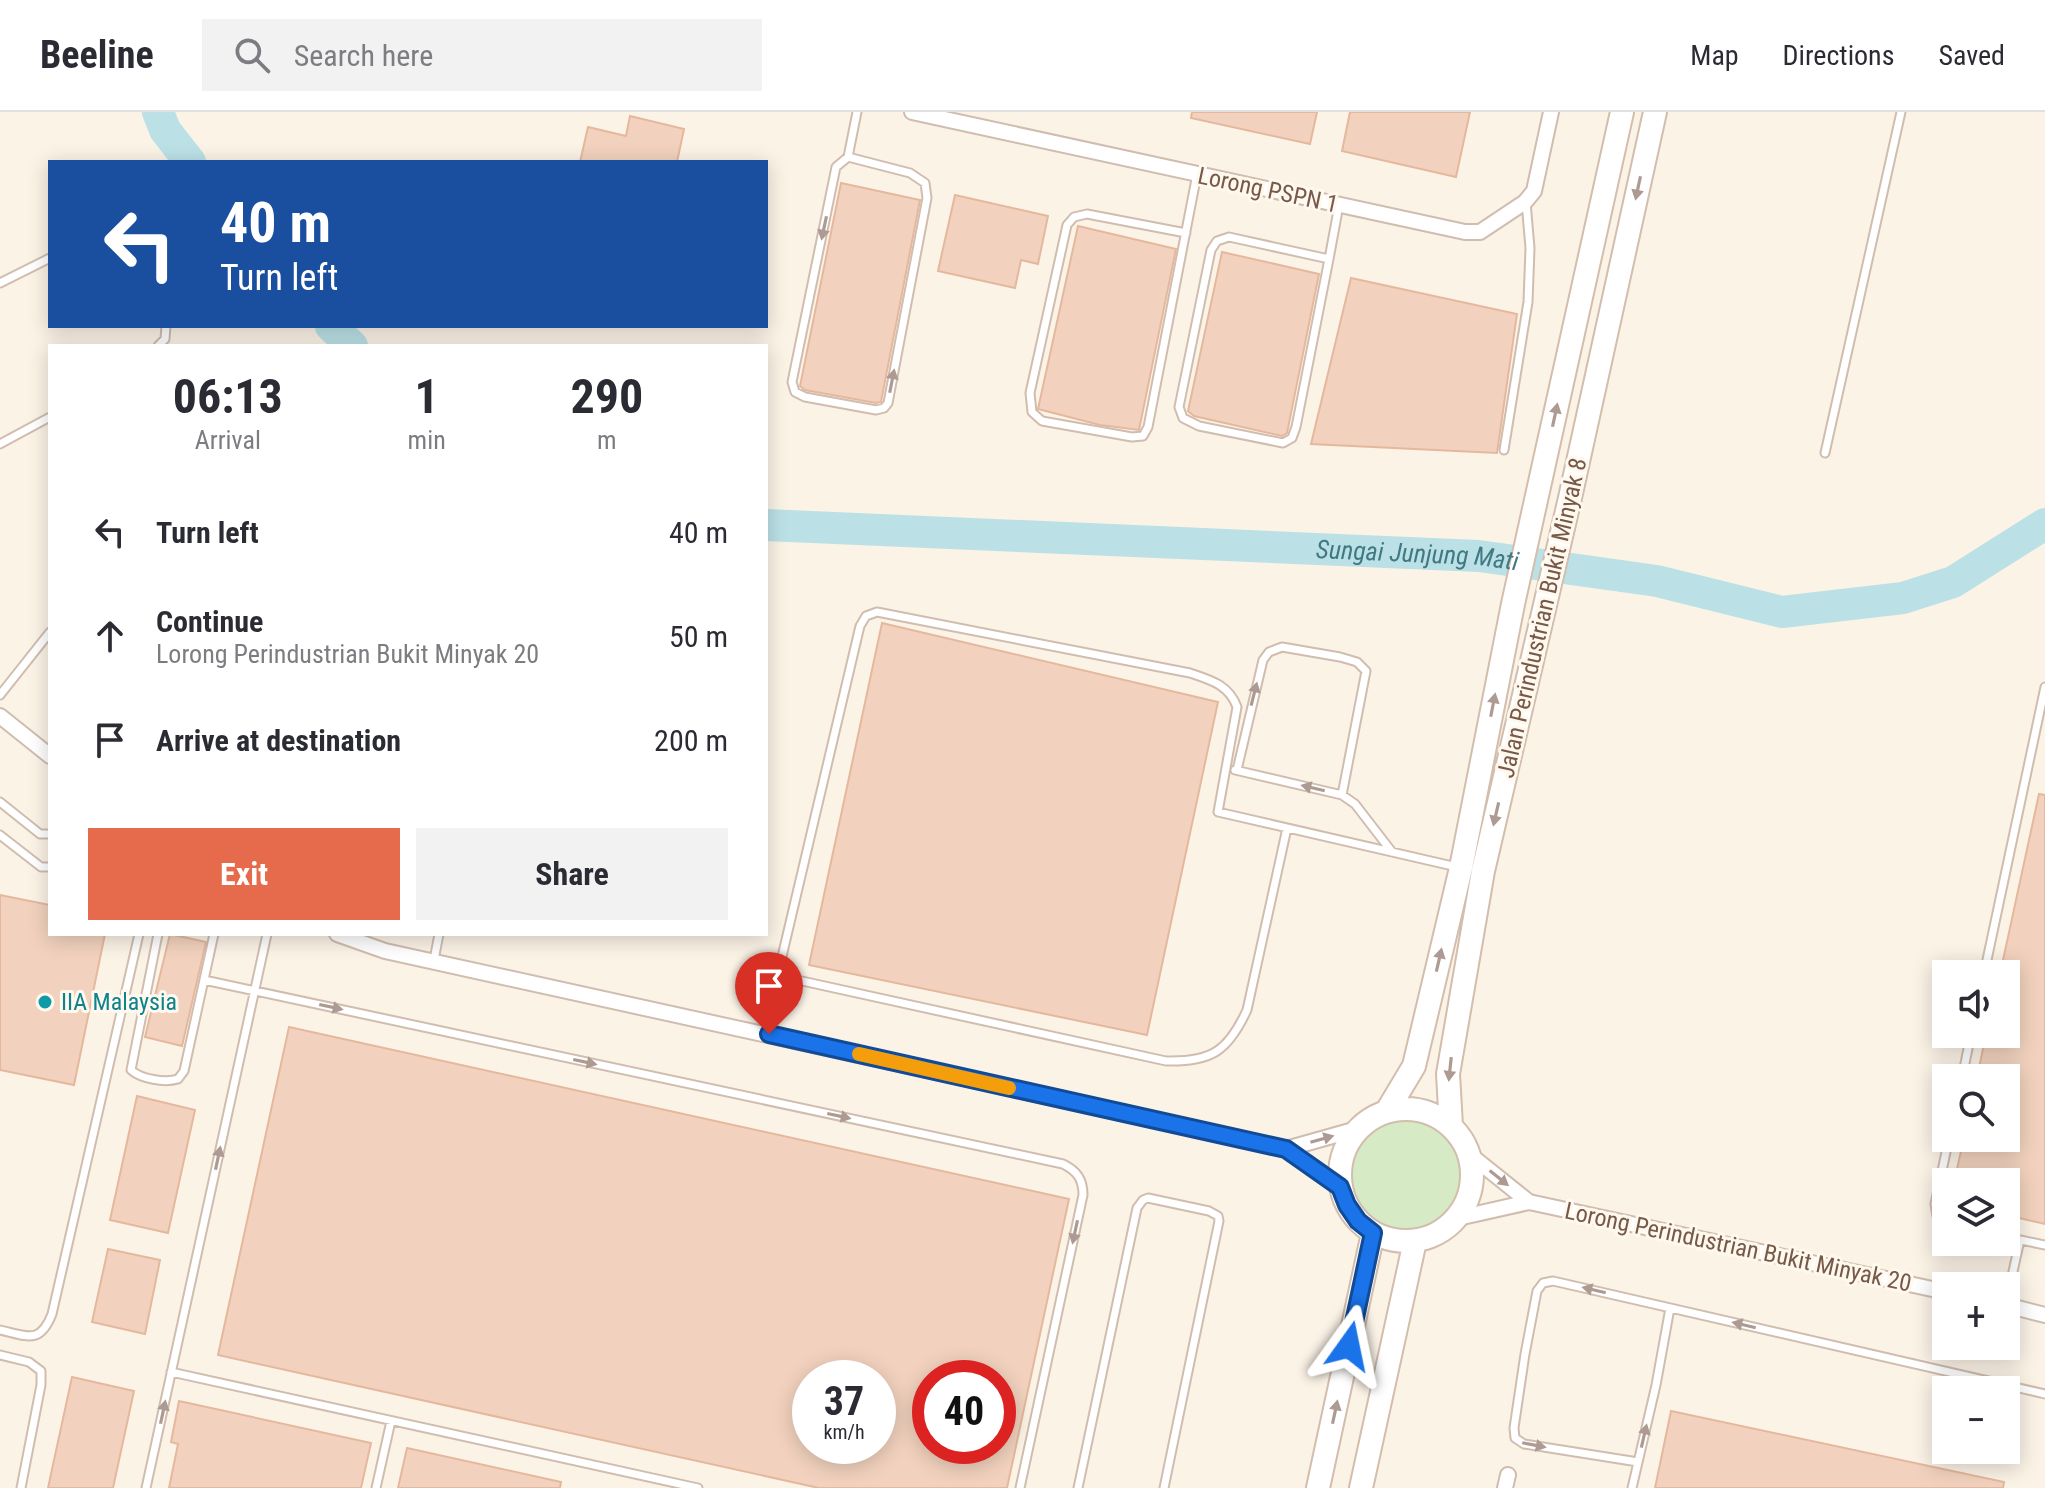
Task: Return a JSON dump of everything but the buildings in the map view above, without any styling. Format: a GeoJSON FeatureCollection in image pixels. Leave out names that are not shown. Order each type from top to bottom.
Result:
{"type":"FeatureCollection","features":[{"type":"Feature","properties":{"kind":"street","name":"Lorong PSPN 1"},"geometry":{"type":"LineString","coordinates":[[912,112],[1465,232],[1480,232],[1525,202]]}},
{"type":"Feature","properties":{"kind":"street"},"geometry":{"type":"LineString","coordinates":[[1525,202],[1534,191],[1551,112]]}},
{"type":"Feature","properties":{"kind":"street","name":"Jalan Perindustrian Bukit Minyak 8"},"geometry":{"type":"LineString","coordinates":[[1451,1126],[1448,1074],[1472,869],[1513,604],[1622,112]]}},
{"type":"Feature","properties":{"kind":"street","name":"Jalan Perindustrian Bukit Minyak 8"},"geometry":{"type":"LineString","coordinates":[[1387,1111],[1414,1066],[1547,602],[1655,112]]}},
{"type":"Feature","properties":{"kind":"street"},"geometry":{"type":"LineString","coordinates":[[0,716],[48,754]]}},
{"type":"Feature","properties":{"kind":"street"},"geometry":{"type":"LineString","coordinates":[[343,936],[385,951],[1286,1149],[1340,1187],[1352,1213],[1373,1233],[1387,1239],[1415,1241],[1446,1229],[1458,1218],[1469,1199],[1473,1176],[1469,1154],[1451,1126],[1437,1116],[1404,1108],[1371,1118],[1357,1129],[1343,1156],[1340,1187]]}},
{"type":"Feature","properties":{"kind":"street"},"geometry":{"type":"LineString","coordinates":[[1286,1149],[1357,1129]]}},
{"type":"Feature","properties":{"kind":"street"},"geometry":{"type":"LineString","coordinates":[[1469,1154],[1529,1202]]}},
{"type":"Feature","properties":{"kind":"street"},"geometry":{"type":"LineString","coordinates":[[1458,1218],[1529,1202]]}},
{"type":"Feature","properties":{"kind":"street","name":"Lorong Perindustrian Bukit Minyak 20"},"geometry":{"type":"LineString","coordinates":[[1529,1202],[1932,1289]]}},
{"type":"Feature","properties":{"kind":"street"},"geometry":{"type":"LineString","coordinates":[[1318,1488],[1373,1233]]}},
{"type":"Feature","properties":{"kind":"street"},"geometry":{"type":"LineString","coordinates":[[1361,1488],[1415,1241]]}},
{"type":"Feature","properties":{"kind":"street"},"geometry":{"type":"LineString","coordinates":[[2020,1308],[2045,1315]]}},
{"type":"Feature","properties":{"kind":"lane"},"geometry":{"type":"LineString","coordinates":[[848,157],[910,173],[925,183],[927,198],[888,403],[876,410],[805,397],[795,392],[792,382],[836,167],[848,157],[857,112]]}},
{"type":"Feature","properties":{"kind":"lane"},"geometry":{"type":"LineString","coordinates":[[1825,453],[1901,112]]}},
{"type":"Feature","properties":{"kind":"lane"},"geometry":{"type":"LineString","coordinates":[[1186,233],[1087,214],[1074,217],[1067,225],[1030,393],[1032,412],[1042,421],[1132,437],[1143,436],[1148,427],[1186,233],[1197,174]]}},
{"type":"Feature","properties":{"kind":"lane"},"geometry":{"type":"LineString","coordinates":[[1504,450],[1528,302],[1530,248],[1525,202]]}},
{"type":"Feature","properties":{"kind":"lane"},"geometry":{"type":"LineString","coordinates":[[1329,259],[1229,237],[1217,241],[1211,250],[1179,407],[1183,418],[1199,426],[1283,443],[1292,438],[1296,427],[1329,259],[1339,205]]}},
{"type":"Feature","properties":{"kind":"lane"},"geometry":{"type":"LineString","coordinates":[[0,283],[48,259]]}},
{"type":"Feature","properties":{"kind":"lane"},"geometry":{"type":"LineString","coordinates":[[0,444],[48,418]]}},
{"type":"Feature","properties":{"kind":"lane"},"geometry":{"type":"LineString","coordinates":[[1287,828],[1247,1010],[1236,1033],[1227,1043],[1217,1052],[1193,1062],[1166,1061],[793,979],[784,974],[780,965],[860,626],[866,616],[877,612],[1190,673],[1218,683],[1233,696],[1237,707],[1218,812],[1472,869]]}},
{"type":"Feature","properties":{"kind":"lane"},"geometry":{"type":"LineString","coordinates":[[0,695],[48,635]]}},
{"type":"Feature","properties":{"kind":"lane"},"geometry":{"type":"LineString","coordinates":[[1237,770],[1263,660],[1269,652],[1282,647],[1357,662],[1366,671],[1342,795]]}},
{"type":"Feature","properties":{"kind":"lane"},"geometry":{"type":"LineString","coordinates":[[1987,960],[2045,687]]}},
{"type":"Feature","properties":{"kind":"lane"},"geometry":{"type":"LineString","coordinates":[[1233,725],[1246,728]]}},
{"type":"Feature","properties":{"kind":"lane"},"geometry":{"type":"LineString","coordinates":[[1226,768],[1342,795],[1355,804],[1392,852]]}},
{"type":"Feature","properties":{"kind":"lane"},"geometry":{"type":"LineString","coordinates":[[0,802],[40,834],[48,834]]}},
{"type":"Feature","properties":{"kind":"lane"},"geometry":{"type":"LineString","coordinates":[[0,835],[41,867],[48,867]]}},
{"type":"Feature","properties":{"kind":"lane"},"geometry":{"type":"LineString","coordinates":[[0,1330],[33,1337],[42,1333],[52,1314],[139,936]]}},
{"type":"Feature","properties":{"kind":"lane"},"geometry":{"type":"LineString","coordinates":[[158,936],[130,1063],[136,1075],[168,1081],[182,1076],[214,936]]}},
{"type":"Feature","properties":{"kind":"lane"},"geometry":{"type":"LineString","coordinates":[[146,1488],[267,936]]}},
{"type":"Feature","properties":{"kind":"lane"},"geometry":{"type":"LineString","coordinates":[[434,960],[439,936]]}},
{"type":"Feature","properties":{"kind":"lane"},"geometry":{"type":"LineString","coordinates":[[204,980],[1047,1161],[1072,1169],[1083,1185],[1083,1195],[1020,1488]]}},
{"type":"Feature","properties":{"kind":"lane"},"geometry":{"type":"LineString","coordinates":[[1078,1488],[1137,1208],[1143,1200],[1153,1198],[1209,1211],[1218,1216],[1219,1221],[1164,1488]]}},
{"type":"Feature","properties":{"kind":"lane"},"geometry":{"type":"LineString","coordinates":[[2020,1240],[2045,1245]]}},
{"type":"Feature","properties":{"kind":"lane"},"geometry":{"type":"LineString","coordinates":[[1638,1462],[1524,1444],[1515,1438],[1525,1354],[1537,1291],[1543,1283],[1553,1281],[2045,1394]]}},
{"type":"Feature","properties":{"kind":"lane"},"geometry":{"type":"LineString","coordinates":[[1632,1488],[1670,1308]]}},
{"type":"Feature","properties":{"kind":"lane"},"geometry":{"type":"LineString","coordinates":[[0,1355],[29,1362],[41,1371],[21,1488]]}},
{"type":"Feature","properties":{"kind":"lane"},"geometry":{"type":"LineString","coordinates":[[171,1372],[698,1488]]}},
{"type":"Feature","properties":{"kind":"lane"},"geometry":{"type":"LineString","coordinates":[[376,1488],[391,1421]]}},
{"type":"Feature","properties":{"kind":"green space"},"geometry":{"type":"Polygon","coordinates":[[[1405,1117],[1428,1121],[1447,1134],[1460,1153],[1464,1176],[1460,1199],[1447,1218],[1428,1231],[1405,1235],[1382,1231],[1363,1218],[1350,1199],[1346,1176],[1350,1153],[1363,1134],[1382,1121],[1405,1117]]]}},
{"type":"Feature","properties":{"kind":"waterway","name":"Sungai Junjung Mati"},"geometry":{"type":"LineString","coordinates":[[158,112],[165,130],[188,160]]}},
{"type":"Feature","properties":{"kind":"waterway","name":"Sungai Junjung Mati"},"geometry":{"type":"LineString","coordinates":[[333,328],[350,344]]}},
{"type":"Feature","properties":{"kind":"waterway","name":"Sungai Junjung Mati"},"geometry":{"type":"LineString","coordinates":[[768,525],[1479,556],[1657,581],[1782,612],[1903,598],[1953,582],[2045,524]]}},
{"type":"Feature","properties":{"kind":"slow traffic"},"geometry":{"type":"LineString","coordinates":[[859,1054],[1009,1088]]}},
{"type":"Feature","properties":{"kind":"place","name":"IIA Malaysia"},"geometry":{"type":"Point","coordinates":[45,1002]}},
{"type":"Feature","properties":{"kind":"route"},"geometry":{"type":"LineString","coordinates":[[769,1034],[1286,1149],[1340,1187],[1358,1221],[1373,1233],[1349,1346]]}}]}
